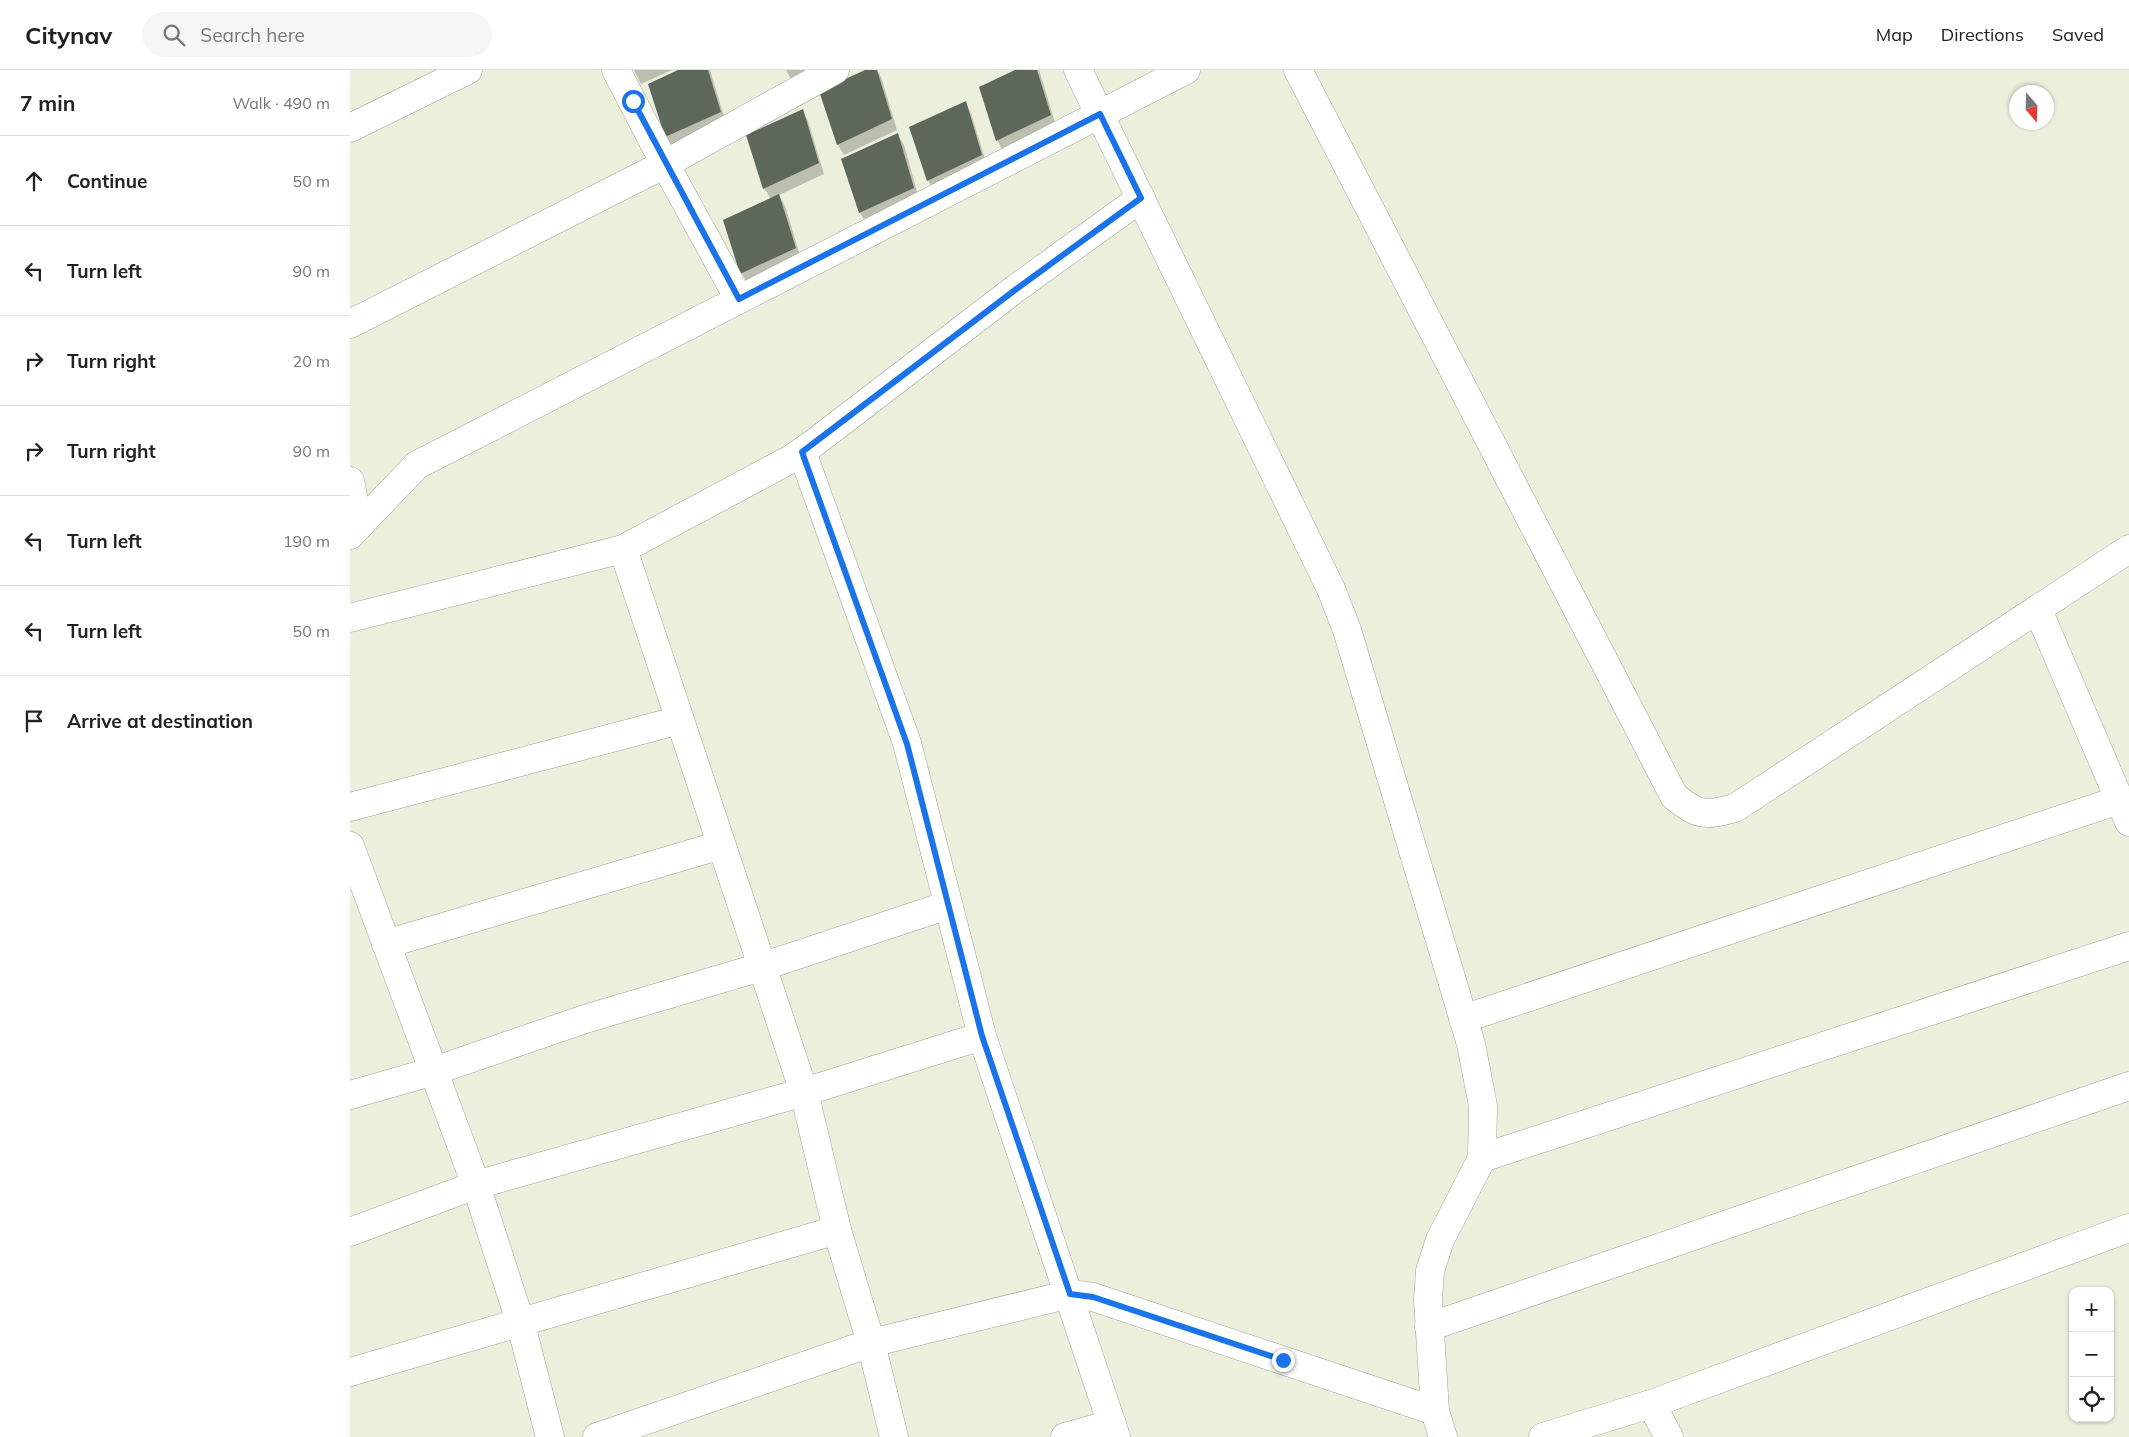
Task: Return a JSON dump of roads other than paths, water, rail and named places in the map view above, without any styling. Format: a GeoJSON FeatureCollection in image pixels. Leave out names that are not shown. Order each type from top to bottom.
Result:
{"type":"FeatureCollection","features":[{"type":"Feature","properties":{"kind":"street"},"geometry":{"type":"LineString","coordinates":[[350,128],[468,70]]}},
{"type":"Feature","properties":{"kind":"street"},"geometry":{"type":"LineString","coordinates":[[616,70],[739,299]]}},
{"type":"Feature","properties":{"kind":"street"},"geometry":{"type":"LineString","coordinates":[[350,324],[665,164],[835,70]]}},
{"type":"Feature","properties":{"kind":"street"},"geometry":{"type":"LineString","coordinates":[[1078,70],[1335,597],[1350,640],[1471,1044],[1483,1106],[1482,1158],[1440,1240],[1430,1271],[1429,1327],[1435,1411],[1443,1437]]}},
{"type":"Feature","properties":{"kind":"street"},"geometry":{"type":"LineString","coordinates":[[354,530],[417,465],[1186,70]]}},
{"type":"Feature","properties":{"kind":"street"},"geometry":{"type":"LineString","coordinates":[[1298,70],[1674,796],[1691,810],[1712,814],[1735,808],[2129,549]]}},
{"type":"Feature","properties":{"kind":"street"},"geometry":{"type":"LineString","coordinates":[[350,618],[622,548],[802,452],[1015,290],[1141,198]]}},
{"type":"Feature","properties":{"kind":"street"},"geometry":{"type":"LineString","coordinates":[[802,452],[907,744],[982,1036],[1114,1430],[1065,1437]]}},
{"type":"Feature","properties":{"kind":"street"},"geometry":{"type":"LineString","coordinates":[[350,481],[354,530]]}},
{"type":"Feature","properties":{"kind":"street"},"geometry":{"type":"LineString","coordinates":[[622,548],[804,1092],[837,1230],[871,1343],[894,1437]]}},
{"type":"Feature","properties":{"kind":"street"},"geometry":{"type":"LineString","coordinates":[[1463,1019],[2124,811],[2038,610]]}},
{"type":"Feature","properties":{"kind":"street"},"geometry":{"type":"LineString","coordinates":[[350,807],[680,720]]}},
{"type":"Feature","properties":{"kind":"street"},"geometry":{"type":"LineString","coordinates":[[386,944],[720,845]]}},
{"type":"Feature","properties":{"kind":"street"},"geometry":{"type":"LineString","coordinates":[[350,846],[476,1185],[520,1321],[550,1437]]}},
{"type":"Feature","properties":{"kind":"street"},"geometry":{"type":"LineString","coordinates":[[350,1096],[434,1071],[585,1019],[761,967],[948,905]]}},
{"type":"Feature","properties":{"kind":"street"},"geometry":{"type":"LineString","coordinates":[[1482,1158],[2129,946]]}},
{"type":"Feature","properties":{"kind":"street"},"geometry":{"type":"LineString","coordinates":[[350,1232],[476,1185],[804,1092],[982,1036]]}},
{"type":"Feature","properties":{"kind":"street"},"geometry":{"type":"LineString","coordinates":[[1429,1327],[2129,1086]]}},
{"type":"Feature","properties":{"kind":"street"},"geometry":{"type":"LineString","coordinates":[[1543,1437],[1651,1404],[2129,1228]]}},
{"type":"Feature","properties":{"kind":"street"},"geometry":{"type":"LineString","coordinates":[[350,1372],[837,1230]]}},
{"type":"Feature","properties":{"kind":"street"},"geometry":{"type":"LineString","coordinates":[[597,1437],[871,1343],[1070,1294],[1093,1297],[1435,1411]]}},
{"type":"Feature","properties":{"kind":"street"},"geometry":{"type":"LineString","coordinates":[[1651,1404],[1669,1437]]}}]}
